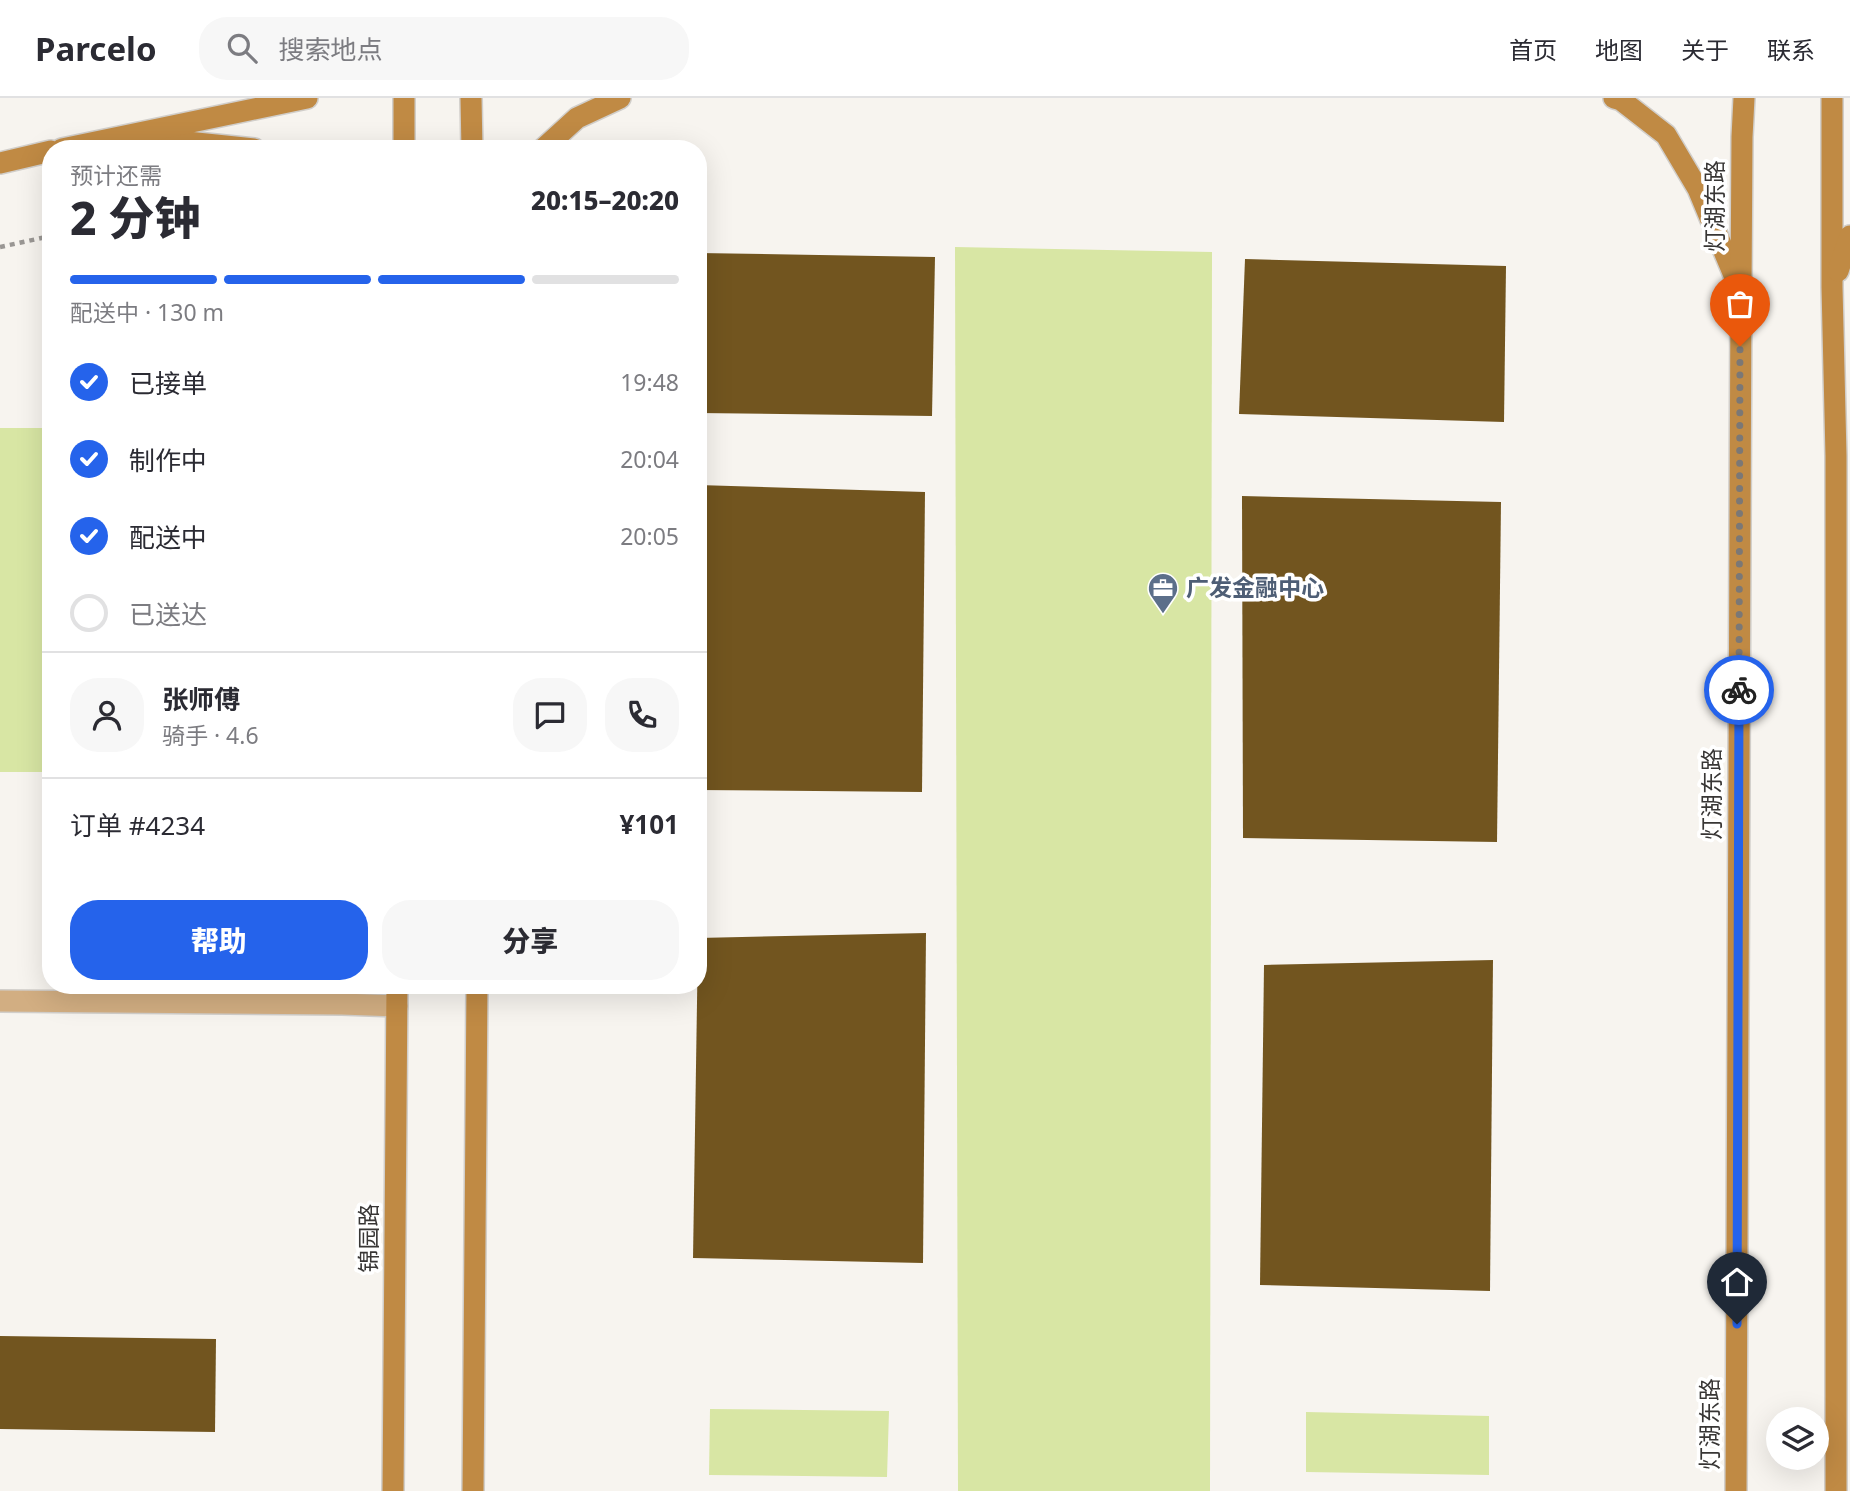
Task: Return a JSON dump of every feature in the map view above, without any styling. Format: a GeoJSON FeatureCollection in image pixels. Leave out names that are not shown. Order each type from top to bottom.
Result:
{"type":"FeatureCollection","features":[{"type":"Feature","properties":{"kind":"main road"},"geometry":{"type":"LineString","coordinates":[[103,140],[307,98]]}},
{"type":"Feature","properties":{"kind":"main road"},"geometry":{"type":"LineString","coordinates":[[404,98],[404,140]]}},
{"type":"Feature","properties":{"kind":"main road"},"geometry":{"type":"LineString","coordinates":[[471,98],[472,140]]}},
{"type":"Feature","properties":{"kind":"main road"},"geometry":{"type":"LineString","coordinates":[[552,140],[577,118],[620,98]]}},
{"type":"Feature","properties":{"kind":"main road"},"geometry":{"type":"LineString","coordinates":[[1614,98],[1621,100],[1666,135],[1699,189],[1741,290]]}},
{"type":"Feature","properties":{"kind":"main road","name":"灯湖东路"},"geometry":{"type":"LineString","coordinates":[[1736,1491],[1744,98]]}},
{"type":"Feature","properties":{"kind":"main road"},"geometry":{"type":"LineString","coordinates":[[1832,98],[1832,287],[1836,456],[1836,1491]]}},
{"type":"Feature","properties":{"kind":"main road"},"geometry":{"type":"LineString","coordinates":[[126,135],[172,140]]}},
{"type":"Feature","properties":{"kind":"main road"},"geometry":{"type":"LineString","coordinates":[[0,163],[42,153]]}},
{"type":"Feature","properties":{"kind":"main road"},"geometry":{"type":"LineString","coordinates":[[1832,287],[1850,236]]}},
{"type":"Feature","properties":{"kind":"main road"},"geometry":{"type":"LineString","coordinates":[[473,1491],[477,994]]}},
{"type":"Feature","properties":{"kind":"main road","name":"锦园路"},"geometry":{"type":"LineString","coordinates":[[393,1491],[397,996]]}},
{"type":"Feature","properties":{"kind":"street"},"geometry":{"type":"LineString","coordinates":[[0,1002],[329,1004],[397,996]]}},
{"type":"Feature","properties":{"kind":"path"},"geometry":{"type":"LineString","coordinates":[[0,247],[42,238]]}},
{"type":"Feature","properties":{"kind":"green space"},"geometry":{"type":"Polygon","coordinates":[[[955,247],[1212,252],[1210,1491],[958,1491],[955,247]]]}},
{"type":"Feature","properties":{"kind":"green space"},"geometry":{"type":"Polygon","coordinates":[[[0,428],[42,428],[42,772],[0,772],[0,428]]]}},
{"type":"Feature","properties":{"kind":"green space"},"geometry":{"type":"Polygon","coordinates":[[[710,1409],[889,1411],[887,1477],[709,1475],[710,1409]]]}},
{"type":"Feature","properties":{"kind":"green space"},"geometry":{"type":"Polygon","coordinates":[[[1306,1412],[1489,1416],[1489,1475],[1306,1472],[1306,1412]]]}},
{"type":"Feature","properties":{"kind":"building"},"geometry":{"type":"Polygon","coordinates":[[[707,253],[935,257],[932,416],[707,413],[707,253]]]}},
{"type":"Feature","properties":{"kind":"building"},"geometry":{"type":"Polygon","coordinates":[[[1245,259],[1506,266],[1504,422],[1239,414],[1245,259]]]}},
{"type":"Feature","properties":{"kind":"building"},"geometry":{"type":"Polygon","coordinates":[[[707,485],[925,492],[922,792],[707,790],[707,485]]]}},
{"type":"Feature","properties":{"kind":"building"},"geometry":{"type":"Polygon","coordinates":[[[1242,496],[1501,502],[1497,842],[1243,838],[1242,496]]]}},
{"type":"Feature","properties":{"kind":"building"},"geometry":{"type":"Polygon","coordinates":[[[926,933],[923,1263],[693,1258],[697,994],[707,994],[707,938],[926,933]]]}},
{"type":"Feature","properties":{"kind":"building"},"geometry":{"type":"Polygon","coordinates":[[[1493,960],[1490,1291],[1260,1285],[1264,965],[1493,960]]]}},
{"type":"Feature","properties":{"kind":"building"},"geometry":{"type":"Polygon","coordinates":[[[0,1336],[216,1339],[215,1432],[0,1429],[0,1336]]]}},
{"type":"Feature","properties":{"kind":"way so far"},"geometry":{"type":"LineString","coordinates":[[1739,690],[1740,346]]}},
{"type":"Feature","properties":{"kind":"place","name":"广发金融中心"},"geometry":{"type":"Point","coordinates":[1163,615]}},
{"type":"Feature","properties":{"kind":"route"},"geometry":{"type":"LineString","coordinates":[[1737,1324],[1739,690]]}}]}
